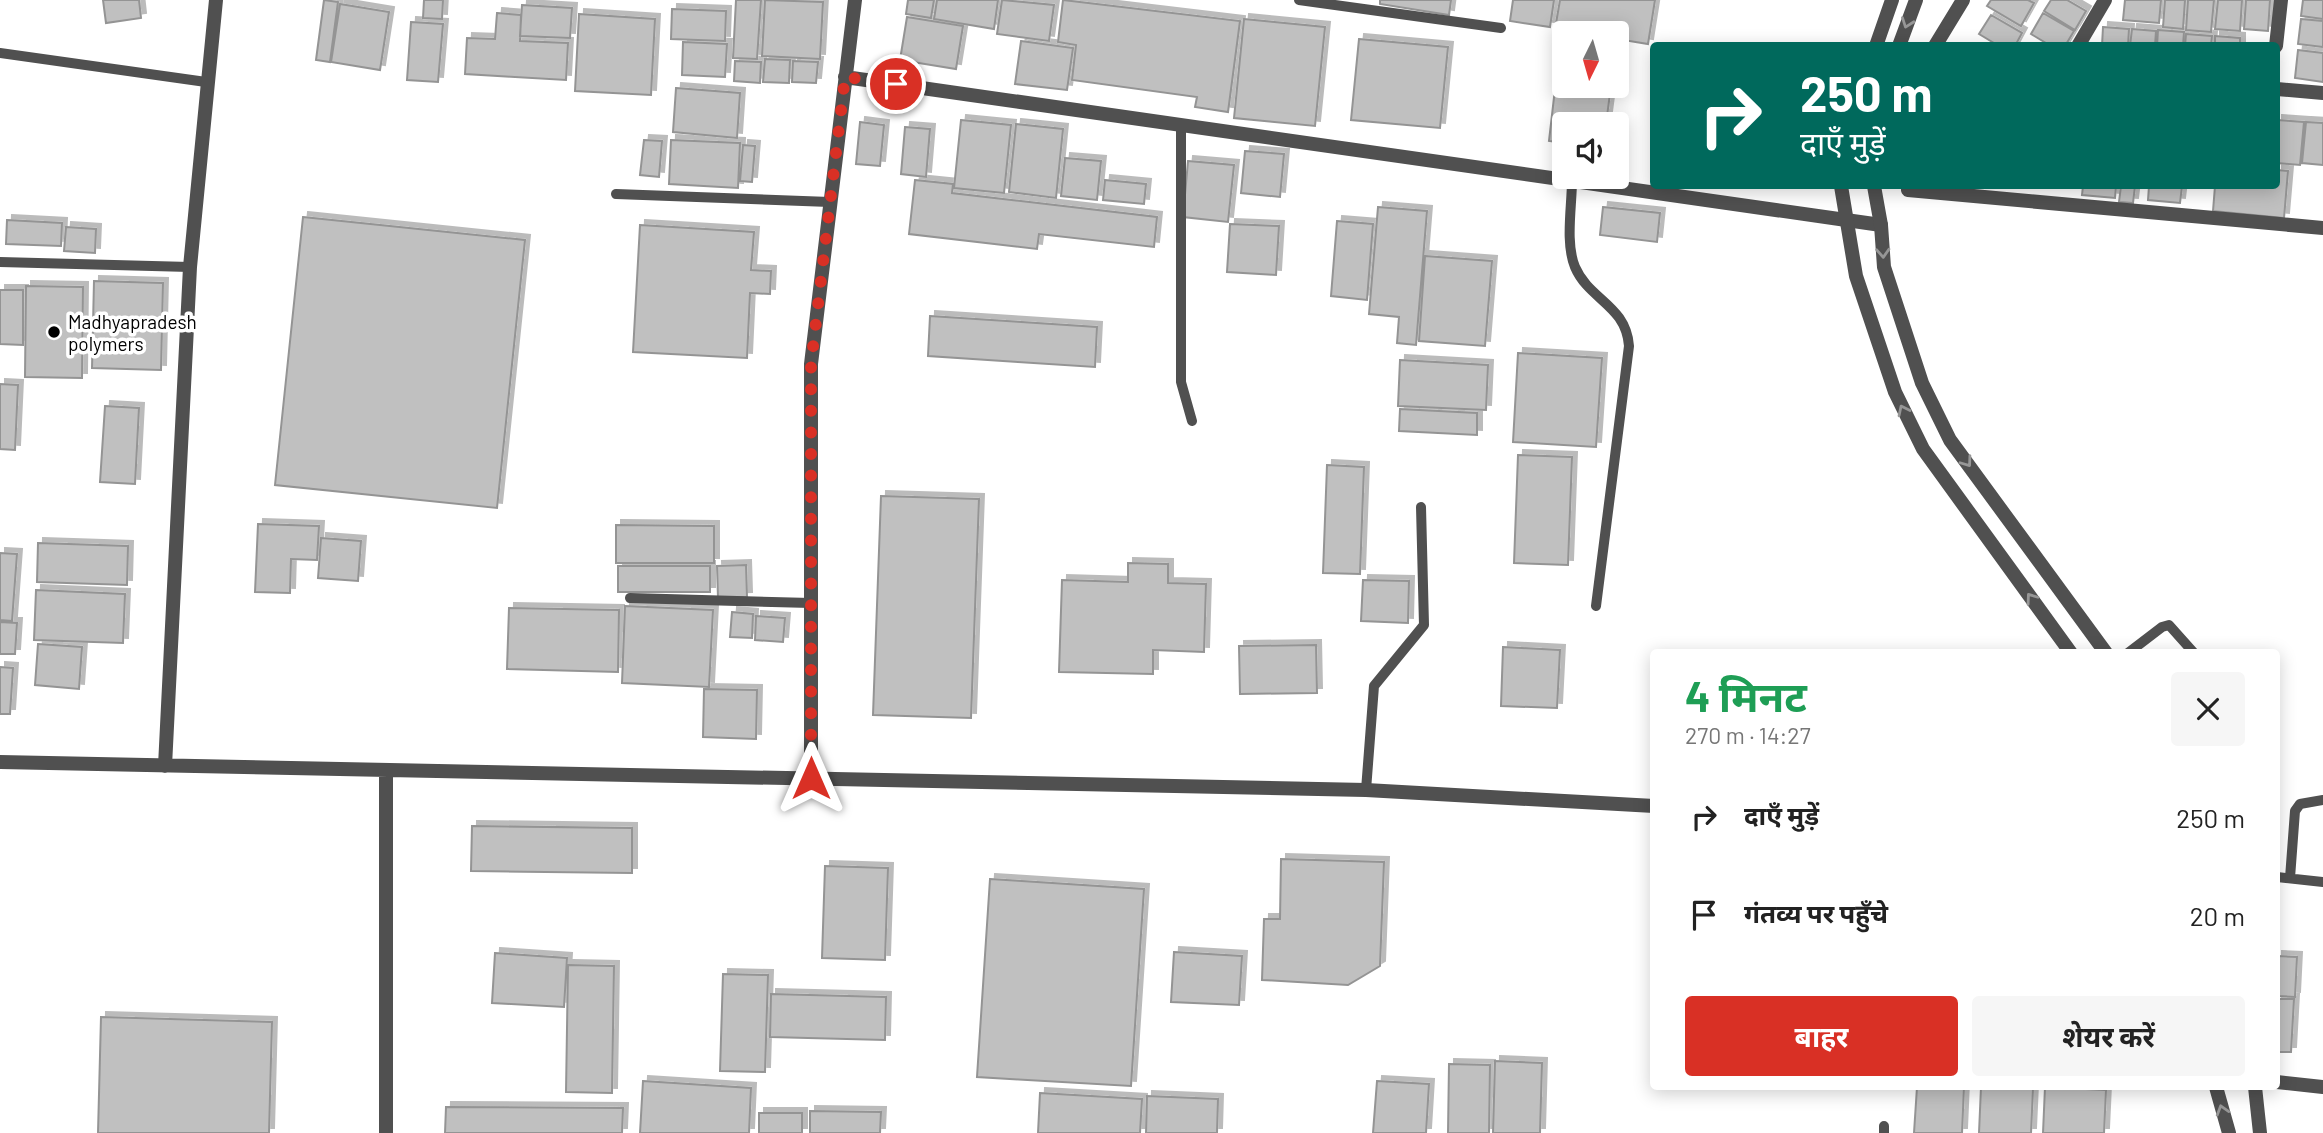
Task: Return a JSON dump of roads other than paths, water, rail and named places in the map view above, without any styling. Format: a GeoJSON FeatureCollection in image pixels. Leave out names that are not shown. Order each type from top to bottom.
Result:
{"type":"FeatureCollection","features":[{"type":"Feature","properties":{"kind":"street"},"geometry":{"type":"LineString","coordinates":[[165,765],[190,267],[216,0]]}},
{"type":"Feature","properties":{"kind":"street"},"geometry":{"type":"LineString","coordinates":[[811,778],[811,364],[855,0]]}},
{"type":"Feature","properties":{"kind":"street"},"geometry":{"type":"LineString","coordinates":[[1877,42],[1892,0]]}},
{"type":"Feature","properties":{"kind":"street"},"geometry":{"type":"LineString","coordinates":[[1900,42],[1916,0]]}},
{"type":"Feature","properties":{"kind":"street"},"geometry":{"type":"LineString","coordinates":[[1937,42],[1963,0]]}},
{"type":"Feature","properties":{"kind":"street"},"geometry":{"type":"LineString","coordinates":[[2080,42],[2105,0]]}},
{"type":"Feature","properties":{"kind":"street"},"geometry":{"type":"LineString","coordinates":[[2276,42],[2281,0]]}},
{"type":"Feature","properties":{"kind":"street"},"geometry":{"type":"LineString","coordinates":[[845,77],[1552,177]]}},
{"type":"Feature","properties":{"kind":"street"},"geometry":{"type":"LineString","coordinates":[[2280,89],[2323,93]]}},
{"type":"Feature","properties":{"kind":"street"},"geometry":{"type":"LineString","coordinates":[[1629,188],[1881,225]]}},
{"type":"Feature","properties":{"kind":"street"},"geometry":{"type":"LineString","coordinates":[[1840,189],[1856,276],[1895,392],[1923,449],[2068,649]]}},
{"type":"Feature","properties":{"kind":"street"},"geometry":{"type":"LineString","coordinates":[[1875,189],[1884,267],[1922,383],[1950,440],[2103,649]]}},
{"type":"Feature","properties":{"kind":"street"},"geometry":{"type":"LineString","coordinates":[[1908,189],[2323,228]]}},
{"type":"Feature","properties":{"kind":"street"},"geometry":{"type":"LineString","coordinates":[[0,762],[1366,790],[1650,806]]}},
{"type":"Feature","properties":{"kind":"street"},"geometry":{"type":"LineString","coordinates":[[386,771],[386,1133]]}},
{"type":"Feature","properties":{"kind":"street"},"geometry":{"type":"LineString","coordinates":[[2280,1082],[2323,1087]]}},
{"type":"Feature","properties":{"kind":"street"},"geometry":{"type":"LineString","coordinates":[[2217,1090],[2229,1133]]}},
{"type":"Feature","properties":{"kind":"street"},"geometry":{"type":"LineString","coordinates":[[2255,1090],[2260,1133]]}},
{"type":"Feature","properties":{"kind":"lane"},"geometry":{"type":"LineString","coordinates":[[1299,0],[1501,28]]}},
{"type":"Feature","properties":{"kind":"lane"},"geometry":{"type":"LineString","coordinates":[[0,53],[206,82]]}},
{"type":"Feature","properties":{"kind":"lane"},"geometry":{"type":"LineString","coordinates":[[1181,124],[1181,382],[1192,421]]}},
{"type":"Feature","properties":{"kind":"lane"},"geometry":{"type":"LineString","coordinates":[[1572,189],[1571,250],[1575,268],[1622,319],[1628,332],[1629,346],[1596,606]]}},
{"type":"Feature","properties":{"kind":"lane"},"geometry":{"type":"LineString","coordinates":[[616,194],[830,202]]}},
{"type":"Feature","properties":{"kind":"lane"},"geometry":{"type":"LineString","coordinates":[[0,262],[190,267]]}},
{"type":"Feature","properties":{"kind":"lane"},"geometry":{"type":"LineString","coordinates":[[1366,790],[1374,686],[1424,625],[1421,507]]}},
{"type":"Feature","properties":{"kind":"lane"},"geometry":{"type":"LineString","coordinates":[[630,598],[811,603]]}},
{"type":"Feature","properties":{"kind":"lane"},"geometry":{"type":"LineString","coordinates":[[2133,649],[2162,626],[2169,625],[2190,649]]}},
{"type":"Feature","properties":{"kind":"lane"},"geometry":{"type":"LineString","coordinates":[[2290,878],[2295,811],[2300,804],[2323,800]]}},
{"type":"Feature","properties":{"kind":"lane"},"geometry":{"type":"LineString","coordinates":[[2280,877],[2323,882]]}},
{"type":"Feature","properties":{"kind":"place","name":"Madhyapradesh polymers"},"geometry":{"type":"Point","coordinates":[54,332]}}]}
